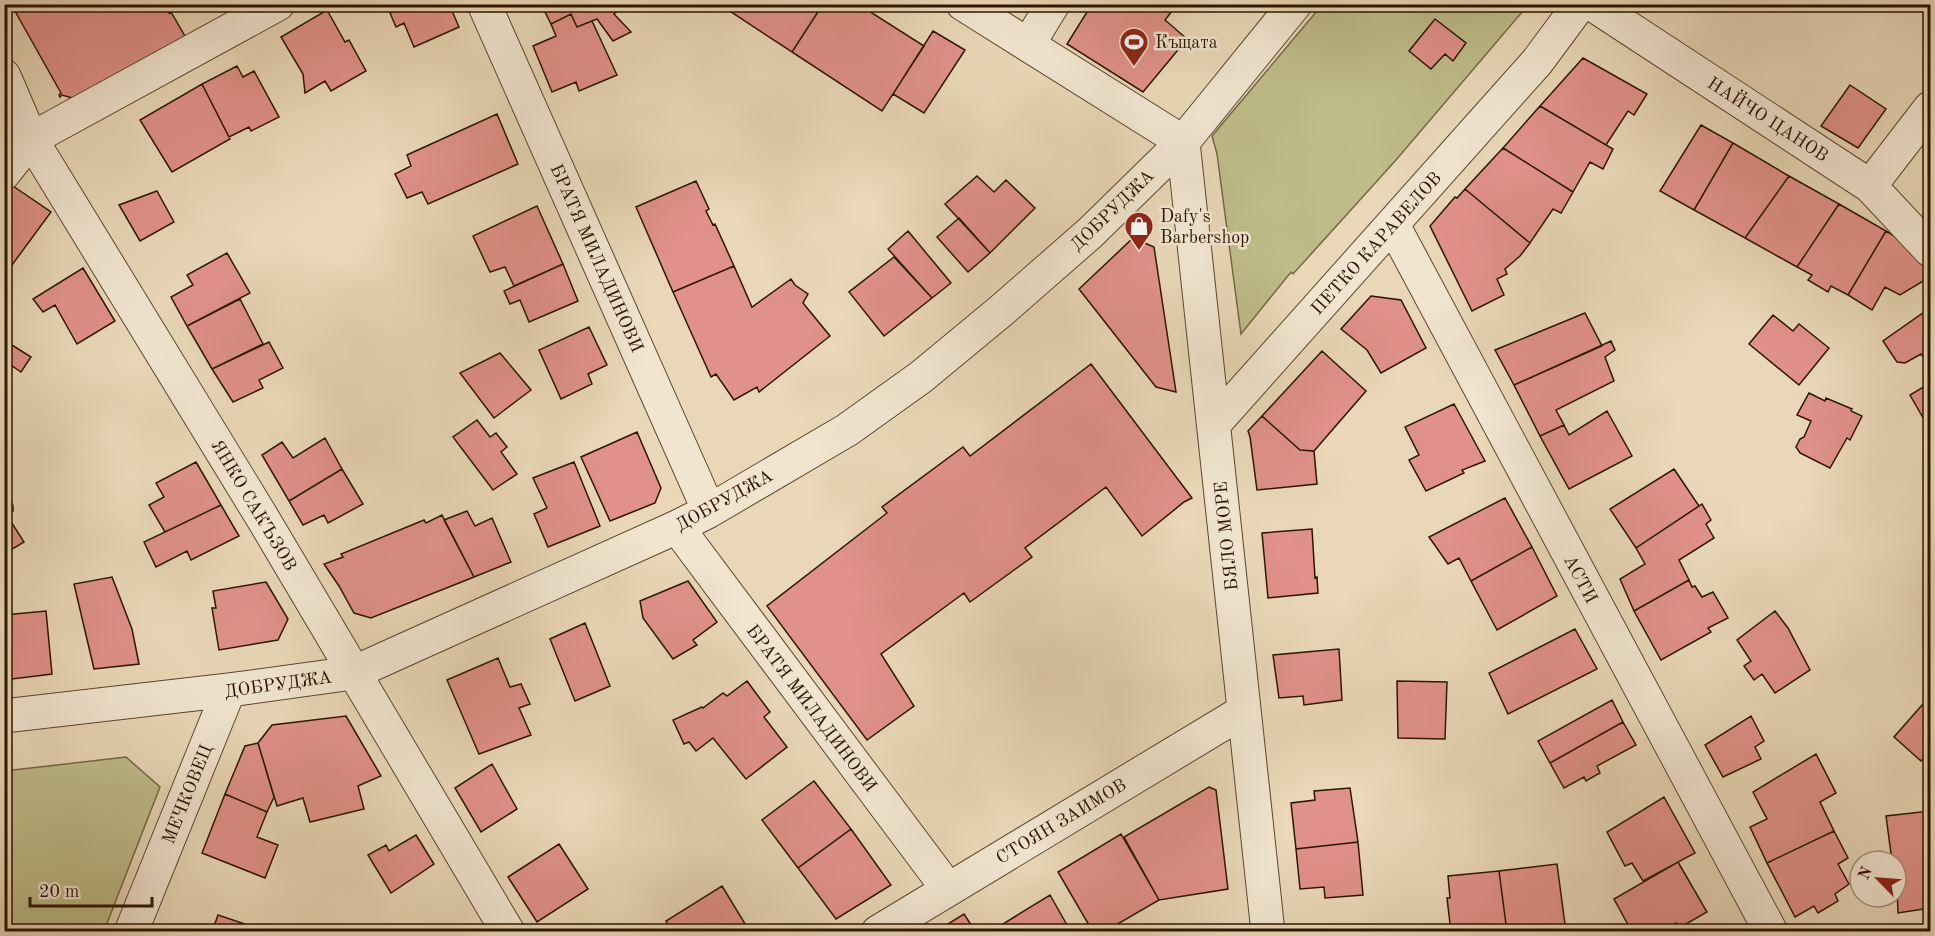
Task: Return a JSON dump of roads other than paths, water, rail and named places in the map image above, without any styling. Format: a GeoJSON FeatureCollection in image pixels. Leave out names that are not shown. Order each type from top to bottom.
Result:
{"type":"FeatureCollection","features":[{"type":"Feature","properties":{"kind":"street"},"geometry":{"type":"LineString","coordinates":[[4,173],[18,135],[278,4]]}},
{"type":"Feature","properties":{"kind":"street"},"geometry":{"type":"LineString","coordinates":[[963,4],[1183,142]]}},
{"type":"Feature","properties":{"kind":"street"},"geometry":{"type":"LineString","coordinates":[[1028,45],[1053,4]]}},
{"type":"Feature","properties":{"kind":"street","name":"ДОБРУДЖА"},"geometry":{"type":"LineString","coordinates":[[4,716],[230,690],[353,673],[709,511],[847,430],[921,377],[1090,233],[1183,142],[1294,4]]}},
{"type":"Feature","properties":{"kind":"street","name":"ПЕТКО КАРАВЕЛОВ"},"geometry":{"type":"LineString","coordinates":[[1214,424],[1537,62],[1580,4]]}},
{"type":"Feature","properties":{"kind":"street","name":"НАЙЧО ЦАНОВ"},"geometry":{"type":"LineString","coordinates":[[1592,4],[1870,186],[1930,250]]}},
{"type":"Feature","properties":{"kind":"street","name":"БРАТЯ МИЛАДИНОВИ"},"geometry":{"type":"LineString","coordinates":[[491,7],[709,511]]}},
{"type":"Feature","properties":{"kind":"street","name":"ЯНКО САКЪЗОВ"},"geometry":{"type":"LineString","coordinates":[[4,76],[18,135],[258,512],[508,932]]}},
{"type":"Feature","properties":{"kind":"street"},"geometry":{"type":"LineString","coordinates":[[1870,186],[1930,108]]}},
{"type":"Feature","properties":{"kind":"street","name":"БЯЛО МОРЕ"},"geometry":{"type":"LineString","coordinates":[[1183,142],[1268,932]]}},
{"type":"Feature","properties":{"kind":"street","name":"АСТИ"},"geometry":{"type":"LineString","coordinates":[[1393,225],[1771,932]]}},
{"type":"Feature","properties":{"kind":"street","name":"БРАТЯ МИЛАДИНОВИ"},"geometry":{"type":"LineString","coordinates":[[677,527],[948,889]]}},
{"type":"Feature","properties":{"kind":"street","name":"МЕЧКОВЕЦ"},"geometry":{"type":"LineString","coordinates":[[131,932],[230,690]]}},
{"type":"Feature","properties":{"kind":"street","name":"СТОЯН ЗАИМОВ"},"geometry":{"type":"LineString","coordinates":[[878,932],[1244,711]]}},
{"type":"Feature","properties":{"kind":"place","name":"Къщата"},"geometry":{"type":"Point","coordinates":[1134,68]}},
{"type":"Feature","properties":{"kind":"place","name":"Dafy's Barbershop"},"geometry":{"type":"Point","coordinates":[1139,252]}}]}
